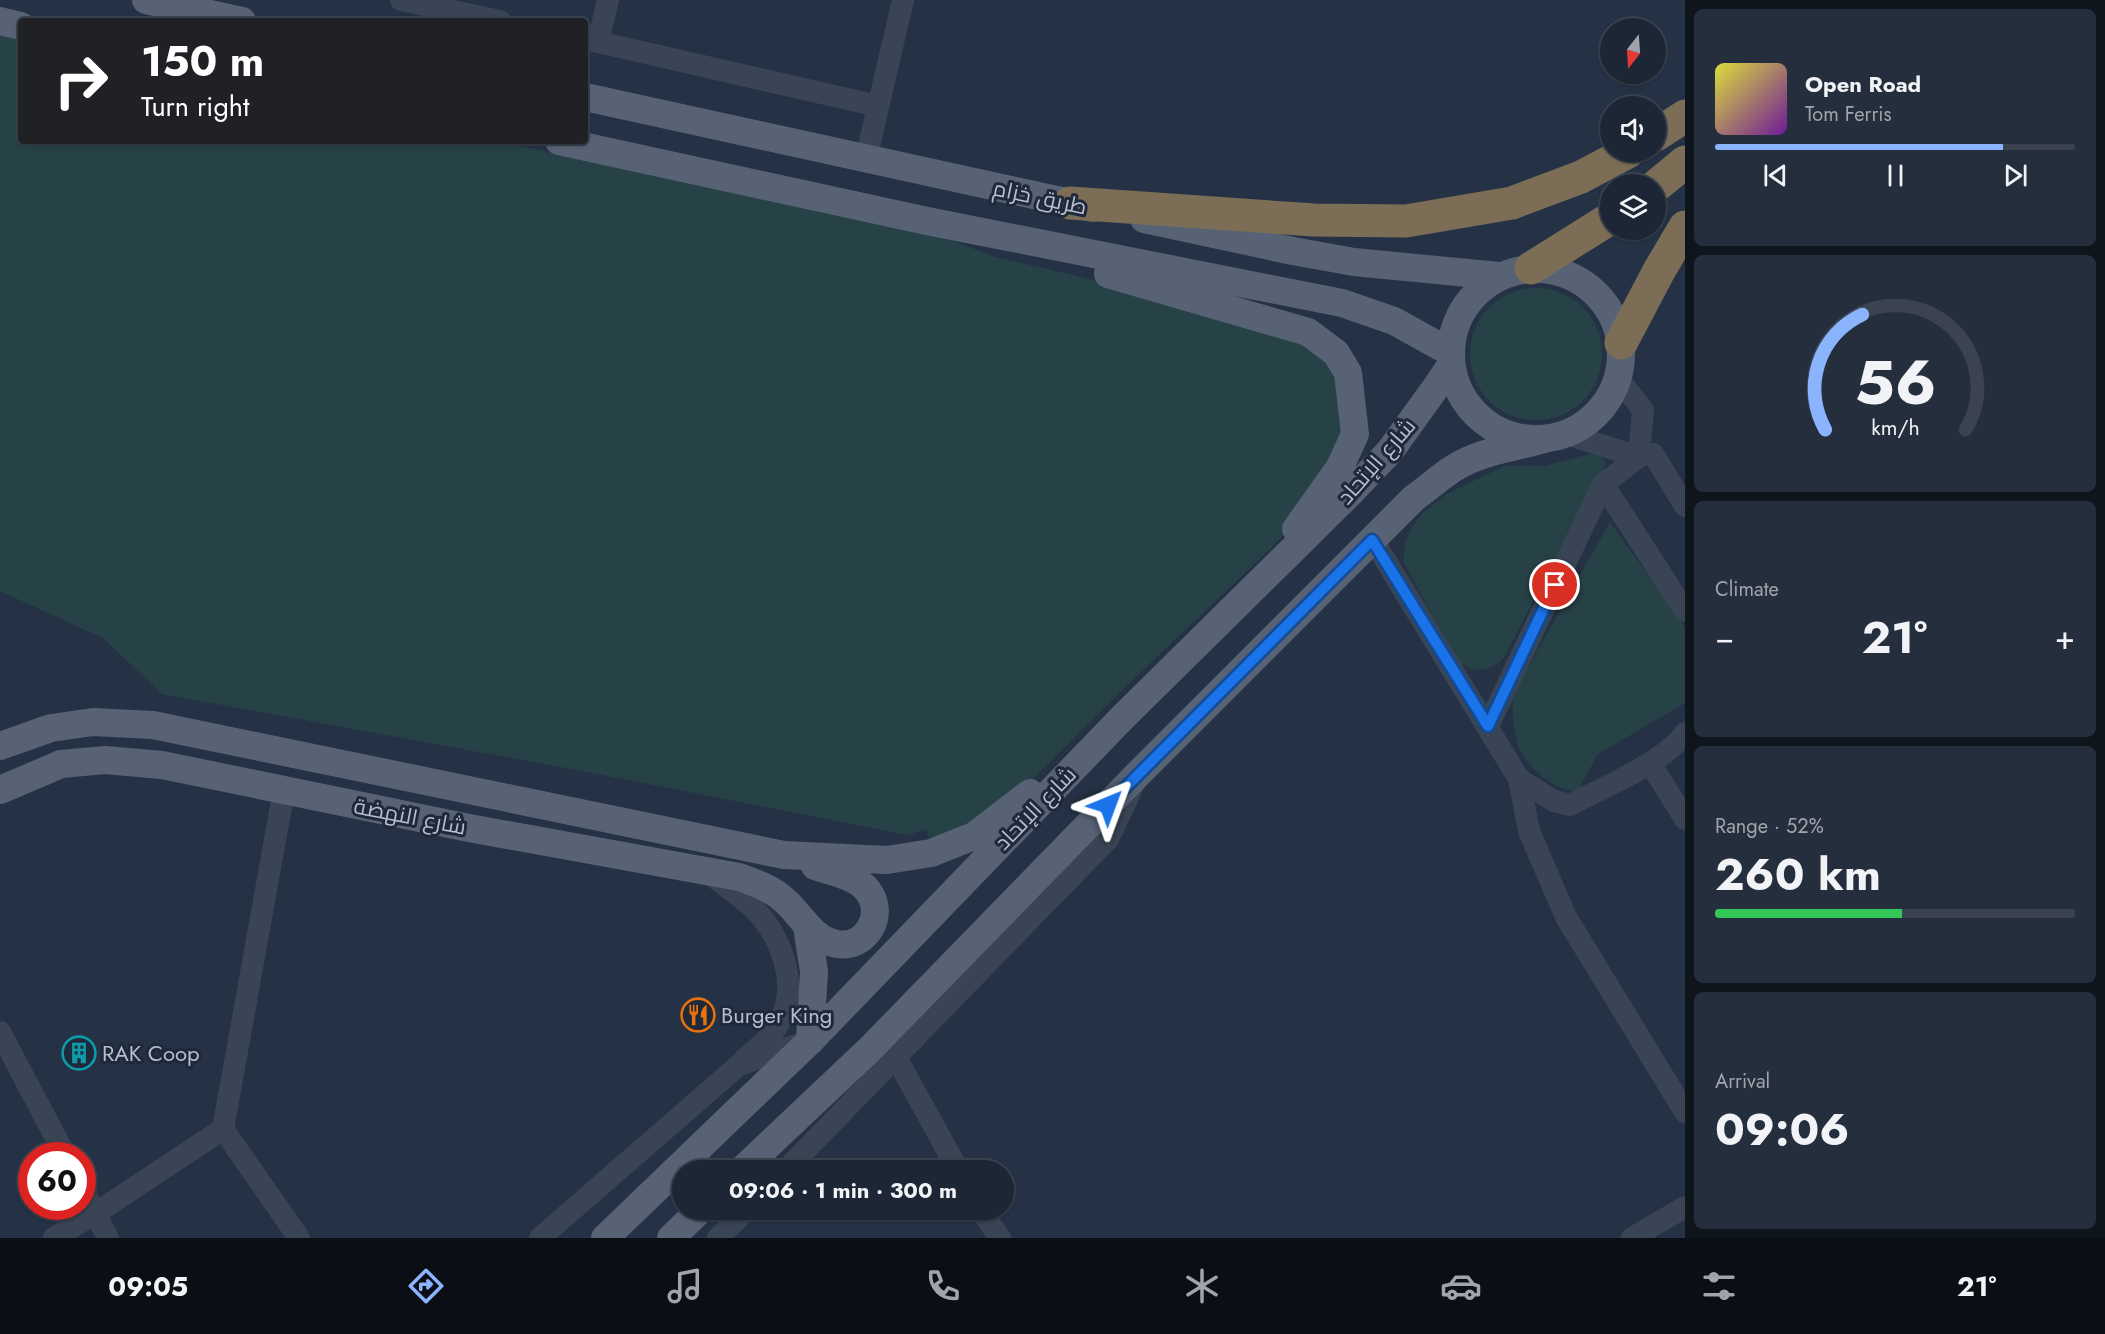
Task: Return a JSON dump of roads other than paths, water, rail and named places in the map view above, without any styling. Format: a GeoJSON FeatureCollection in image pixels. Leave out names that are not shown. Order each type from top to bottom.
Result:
{"type":"FeatureCollection","features":[{"type":"Feature","properties":{"kind":"highway"},"geometry":{"type":"LineString","coordinates":[[1666,128],[1685,116]]}},
{"type":"Feature","properties":{"kind":"highway"},"geometry":{"type":"LineString","coordinates":[[1070,203],[1314,220],[1406,221],[1512,203],[1581,177],[1609,162]]}},
{"type":"Feature","properties":{"kind":"highway"},"geometry":{"type":"LineString","coordinates":[[1666,178],[1685,162]]}},
{"type":"Feature","properties":{"kind":"highway"},"geometry":{"type":"LineString","coordinates":[[1531,268],[1600,225]]}},
{"type":"Feature","properties":{"kind":"highway"},"geometry":{"type":"LineString","coordinates":[[1621,343],[1685,227]]}},
{"type":"Feature","properties":{"kind":"main road"},"geometry":{"type":"LineString","coordinates":[[146,0],[206,6],[235,18]]}},
{"type":"Feature","properties":{"kind":"main road"},"geometry":{"type":"LineString","coordinates":[[0,21],[18,25]]}},
{"type":"Feature","properties":{"kind":"main road","name":"طريق خزام"},"geometry":{"type":"LineString","coordinates":[[588,98],[1313,255],[1354,262],[1499,276]]}},
{"type":"Feature","properties":{"kind":"main road","name":"طريق خزام"},"geometry":{"type":"LineString","coordinates":[[573,144],[927,221],[1342,303],[1394,321],[1450,358]]}},
{"type":"Feature","properties":{"kind":"main road"},"geometry":{"type":"LineString","coordinates":[[927,221],[1308,332],[1336,353],[1348,373],[1355,434],[1340,467],[1257,585]]}},
{"type":"Feature","properties":{"kind":"main road"},"geometry":{"type":"LineString","coordinates":[[753,1160],[869,1050],[1138,774],[1414,498],[1462,463],[1504,448],[1555,436],[1589,421],[1607,402],[1618,378],[1622,361],[1621,343],[1614,319],[1600,297],[1581,281],[1557,271],[1531,268],[1515,270],[1499,276],[1479,289],[1464,307],[1454,328],[1450,358],[1458,390],[1473,411],[1493,428],[1517,437],[1555,436]]}},
{"type":"Feature","properties":{"kind":"main road","name":"شارع الإتحاد"},"geometry":{"type":"LineString","coordinates":[[605,1238],[810,1041],[1122,718],[1348,495],[1390,451],[1439,383],[1450,358]]}},
{"type":"Feature","properties":{"kind":"main road"},"geometry":{"type":"LineString","coordinates":[[784,855],[887,860],[931,853],[974,836],[1122,718]]}},
{"type":"Feature","properties":{"kind":"main road","name":"شارع النهضة"},"geometry":{"type":"LineString","coordinates":[[0,746],[51,728],[93,722],[153,725],[784,855]]}},
{"type":"Feature","properties":{"kind":"main road","name":"شارع النهضة"},"geometry":{"type":"LineString","coordinates":[[0,790],[61,764],[105,760],[162,765],[739,877],[770,889],[786,901],[807,927]]}},
{"type":"Feature","properties":{"kind":"main road"},"geometry":{"type":"LineString","coordinates":[[784,855],[856,880],[867,890],[875,903],[875,918],[869,931],[856,942],[836,944],[820,937],[807,927]]}},
{"type":"Feature","properties":{"kind":"main road"},"geometry":{"type":"LineString","coordinates":[[807,927],[813,971],[810,1041]]}},
{"type":"Feature","properties":{"kind":"main road"},"geometry":{"type":"LineString","coordinates":[[671,1238],[690,1220]]}},
{"type":"Feature","properties":{"kind":"street"},"geometry":{"type":"LineString","coordinates":[[401,0],[486,18]]}},
{"type":"Feature","properties":{"kind":"street"},"geometry":{"type":"LineString","coordinates":[[608,0],[592,40],[878,106]]}},
{"type":"Feature","properties":{"kind":"street"},"geometry":{"type":"LineString","coordinates":[[866,159],[903,0]]}},
{"type":"Feature","properties":{"kind":"street"},"geometry":{"type":"LineString","coordinates":[[1618,378],[1644,410],[1646,455],[1685,506]]}},
{"type":"Feature","properties":{"kind":"street"},"geometry":{"type":"LineString","coordinates":[[1555,436],[1646,455]]}},
{"type":"Feature","properties":{"kind":"street"},"geometry":{"type":"LineString","coordinates":[[1488,726],[1603,484],[1646,455]]}},
{"type":"Feature","properties":{"kind":"street"},"geometry":{"type":"LineString","coordinates":[[1603,484],[1685,611]]}},
{"type":"Feature","properties":{"kind":"street"},"geometry":{"type":"LineString","coordinates":[[1372,540],[1519,779],[1529,831],[1566,917],[1685,1112]]}},
{"type":"Feature","properties":{"kind":"street"},"geometry":{"type":"LineString","coordinates":[[1519,779],[1554,801],[1570,805],[1650,763],[1679,742],[1685,733]]}},
{"type":"Feature","properties":{"kind":"street"},"geometry":{"type":"LineString","coordinates":[[1650,763],[1685,819]]}},
{"type":"Feature","properties":{"kind":"street"},"geometry":{"type":"LineString","coordinates":[[796,1160],[897,1059],[1108,840],[1138,774]]}},
{"type":"Feature","properties":{"kind":"street"},"geometry":{"type":"LineString","coordinates":[[284,790],[223,1129],[299,1238]]}},
{"type":"Feature","properties":{"kind":"street"},"geometry":{"type":"LineString","coordinates":[[540,1238],[739,1065],[770,1036],[781,1020],[789,993],[786,968],[777,940],[751,906],[707,872]]}},
{"type":"Feature","properties":{"kind":"street"},"geometry":{"type":"LineString","coordinates":[[0,1032],[58,1142]]}},
{"type":"Feature","properties":{"kind":"street"},"geometry":{"type":"LineString","coordinates":[[739,1065],[810,1041]]}},
{"type":"Feature","properties":{"kind":"street"},"geometry":{"type":"LineString","coordinates":[[869,1050],[897,1059],[953,1160]]}},
{"type":"Feature","properties":{"kind":"street"},"geometry":{"type":"LineString","coordinates":[[108,1238],[96,1213],[223,1129]]}},
{"type":"Feature","properties":{"kind":"street"},"geometry":{"type":"LineString","coordinates":[[1632,1238],[1685,1207]]}},
{"type":"Feature","properties":{"kind":"street"},"geometry":{"type":"LineString","coordinates":[[54,1238],[84,1220]]}},
{"type":"Feature","properties":{"kind":"street"},"geometry":{"type":"LineString","coordinates":[[718,1238],[736,1220]]}},
{"type":"Feature","properties":{"kind":"street"},"geometry":{"type":"LineString","coordinates":[[988,1220],[1000,1238]]}},
{"type":"Feature","properties":{"kind":"place","name":"Burger King"},"geometry":{"type":"Point","coordinates":[698,1015]}},
{"type":"Feature","properties":{"kind":"place","name":"RAK Coop"},"geometry":{"type":"Point","coordinates":[79,1053]}}]}
